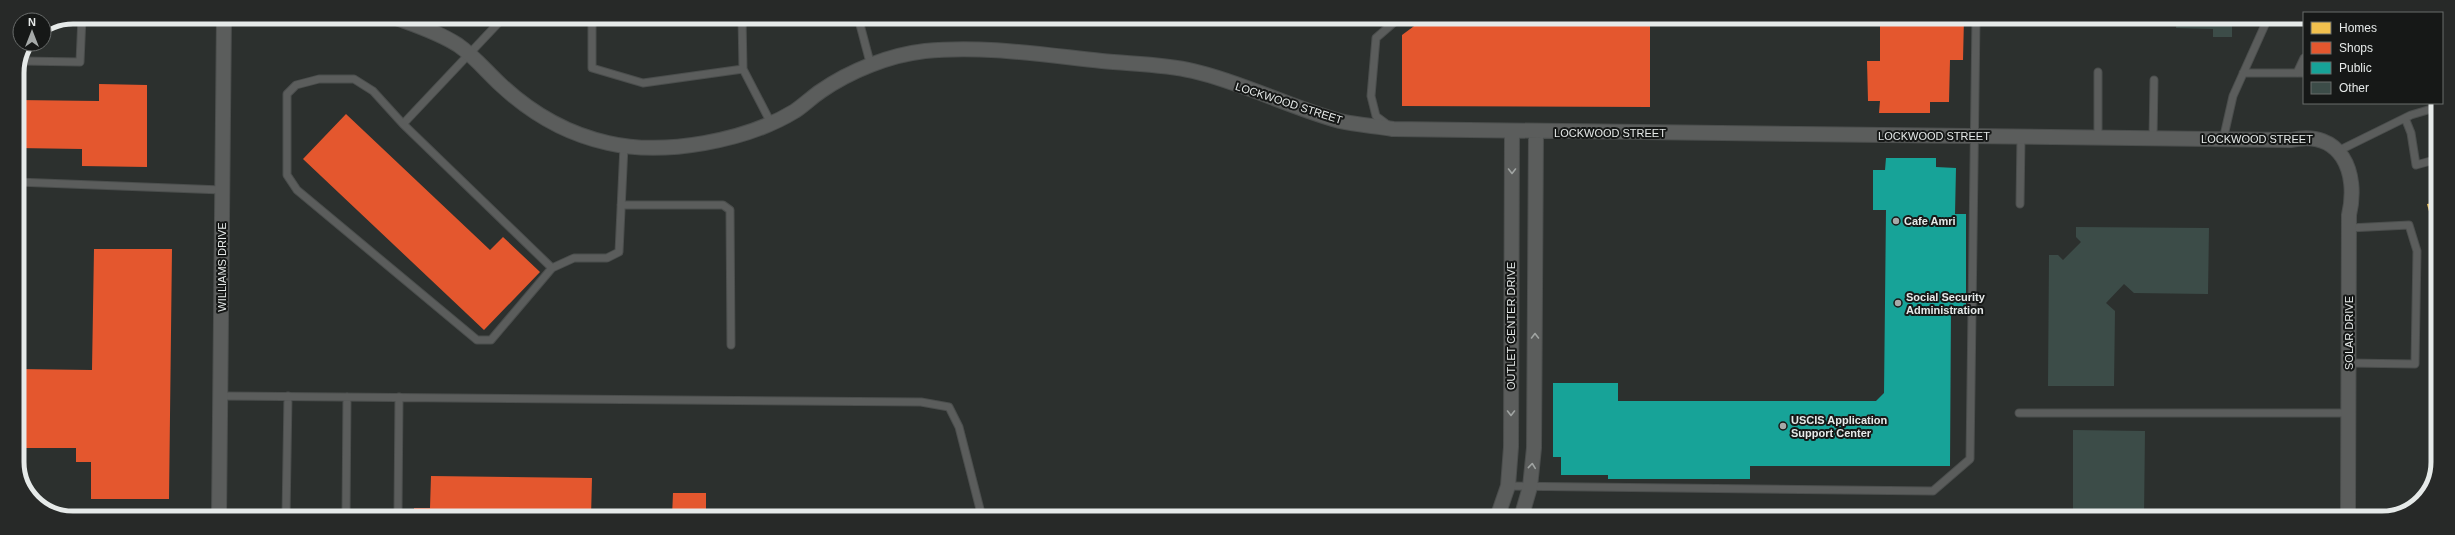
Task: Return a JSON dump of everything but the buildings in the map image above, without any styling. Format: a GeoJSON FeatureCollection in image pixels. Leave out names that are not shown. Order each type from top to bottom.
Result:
{"type":"FeatureCollection","features":[{"type":"Feature","properties":{"kind":"street","name":"WILLIAMS DRIVE"},"geometry":{"type":"LineString","coordinates":[[219,511],[224,24]]}},
{"type":"Feature","properties":{"kind":"street","name":"LOCKWOOD STREET"},"geometry":{"type":"LineString","coordinates":[[413,24],[458,45],[520,102],[546,120],[574,133],[624,146],[668,147],[703,143],[738,135],[771,123],[794,111],[822,90],[871,66],[893,58],[924,51],[963,50],[1043,55],[1192,71],[1341,121],[1393,129],[1512,132],[2021,136],[2223,140],[2291,140],[2306,137],[2318,138],[2338,151]]}},
{"type":"Feature","properties":{"kind":"street","name":"OUTLET CENTER DRIVE"},"geometry":{"type":"LineString","coordinates":[[1499,511],[1508,486],[1511,447],[1512,132]]}},
{"type":"Feature","properties":{"kind":"street"},"geometry":{"type":"LineString","coordinates":[[1523,511],[1530,487],[1534,448],[1536,132]]}},
{"type":"Feature","properties":{"kind":"street","name":"SOLAR DRIVE"},"geometry":{"type":"LineString","coordinates":[[2338,151],[2351,175],[2353,194],[2349,228],[2348,511]]}},
{"type":"Feature","properties":{"kind":"lane"},"geometry":{"type":"LineString","coordinates":[[26,61],[80,62],[82,24]]}},
{"type":"Feature","properties":{"kind":"lane"},"geometry":{"type":"LineString","coordinates":[[403,124],[497,24]]}},
{"type":"Feature","properties":{"kind":"lane"},"geometry":{"type":"LineString","coordinates":[[592,24],[592,68],[643,83],[743,69]]}},
{"type":"Feature","properties":{"kind":"lane"},"geometry":{"type":"LineString","coordinates":[[742,24],[743,69],[771,123]]}},
{"type":"Feature","properties":{"kind":"lane"},"geometry":{"type":"LineString","coordinates":[[860,24],[871,66]]}},
{"type":"Feature","properties":{"kind":"lane"},"geometry":{"type":"LineString","coordinates":[[1392,24],[1376,38],[1371,96],[1376,116],[1393,129]]}},
{"type":"Feature","properties":{"kind":"lane"},"geometry":{"type":"LineString","coordinates":[[1508,486],[1933,491],[1970,459],[1976,136],[1976,24]]}},
{"type":"Feature","properties":{"kind":"lane"},"geometry":{"type":"LineString","coordinates":[[2223,140],[2233,96],[2265,24]]}},
{"type":"Feature","properties":{"kind":"lane"},"geometry":{"type":"LineString","coordinates":[[2243,73],[2300,73],[2303,62]]}},
{"type":"Feature","properties":{"kind":"lane"},"geometry":{"type":"LineString","coordinates":[[2098,72],[2098,138]]}},
{"type":"Feature","properties":{"kind":"lane"},"geometry":{"type":"LineString","coordinates":[[552,268],[403,124],[373,91],[354,79],[319,79],[296,85],[287,94],[287,175],[297,190],[478,340],[491,340],[552,268],[574,258],[607,258],[619,252],[624,146]]}},
{"type":"Feature","properties":{"kind":"lane"},"geometry":{"type":"LineString","coordinates":[[2153,138],[2154,80]]}},
{"type":"Feature","properties":{"kind":"lane"},"geometry":{"type":"LineString","coordinates":[[2338,151],[2405,118],[2431,109]]}},
{"type":"Feature","properties":{"kind":"lane"},"geometry":{"type":"LineString","coordinates":[[2405,118],[2411,133],[2416,165],[2431,160]]}},
{"type":"Feature","properties":{"kind":"lane"},"geometry":{"type":"LineString","coordinates":[[2020,204],[2021,136]]}},
{"type":"Feature","properties":{"kind":"lane"},"geometry":{"type":"LineString","coordinates":[[24,182],[222,190]]}},
{"type":"Feature","properties":{"kind":"lane"},"geometry":{"type":"LineString","coordinates":[[621,205],[723,205],[730,210],[730,345]]}},
{"type":"Feature","properties":{"kind":"lane"},"geometry":{"type":"LineString","coordinates":[[2349,228],[2409,225],[2417,251],[2415,364],[2349,363]]}},
{"type":"Feature","properties":{"kind":"lane"},"geometry":{"type":"LineString","coordinates":[[221,396],[921,402],[949,407],[959,427],[980,511]]}},
{"type":"Feature","properties":{"kind":"lane"},"geometry":{"type":"LineString","coordinates":[[286,511],[288,396]]}},
{"type":"Feature","properties":{"kind":"lane"},"geometry":{"type":"LineString","coordinates":[[346,511],[347,397]]}},
{"type":"Feature","properties":{"kind":"lane"},"geometry":{"type":"LineString","coordinates":[[398,511],[399,397]]}},
{"type":"Feature","properties":{"kind":"lane"},"geometry":{"type":"LineString","coordinates":[[2018,413],[2348,413]]}},
{"type":"Feature","properties":{"kind":"place","name":"Cafe Amri"},"geometry":{"type":"Point","coordinates":[1896,221]}},
{"type":"Feature","properties":{"kind":"place","name":"Social Security Administration"},"geometry":{"type":"Point","coordinates":[1898,303]}},
{"type":"Feature","properties":{"kind":"place","name":"USCIS Application Support Center"},"geometry":{"type":"Point","coordinates":[1783,426]}}]}
